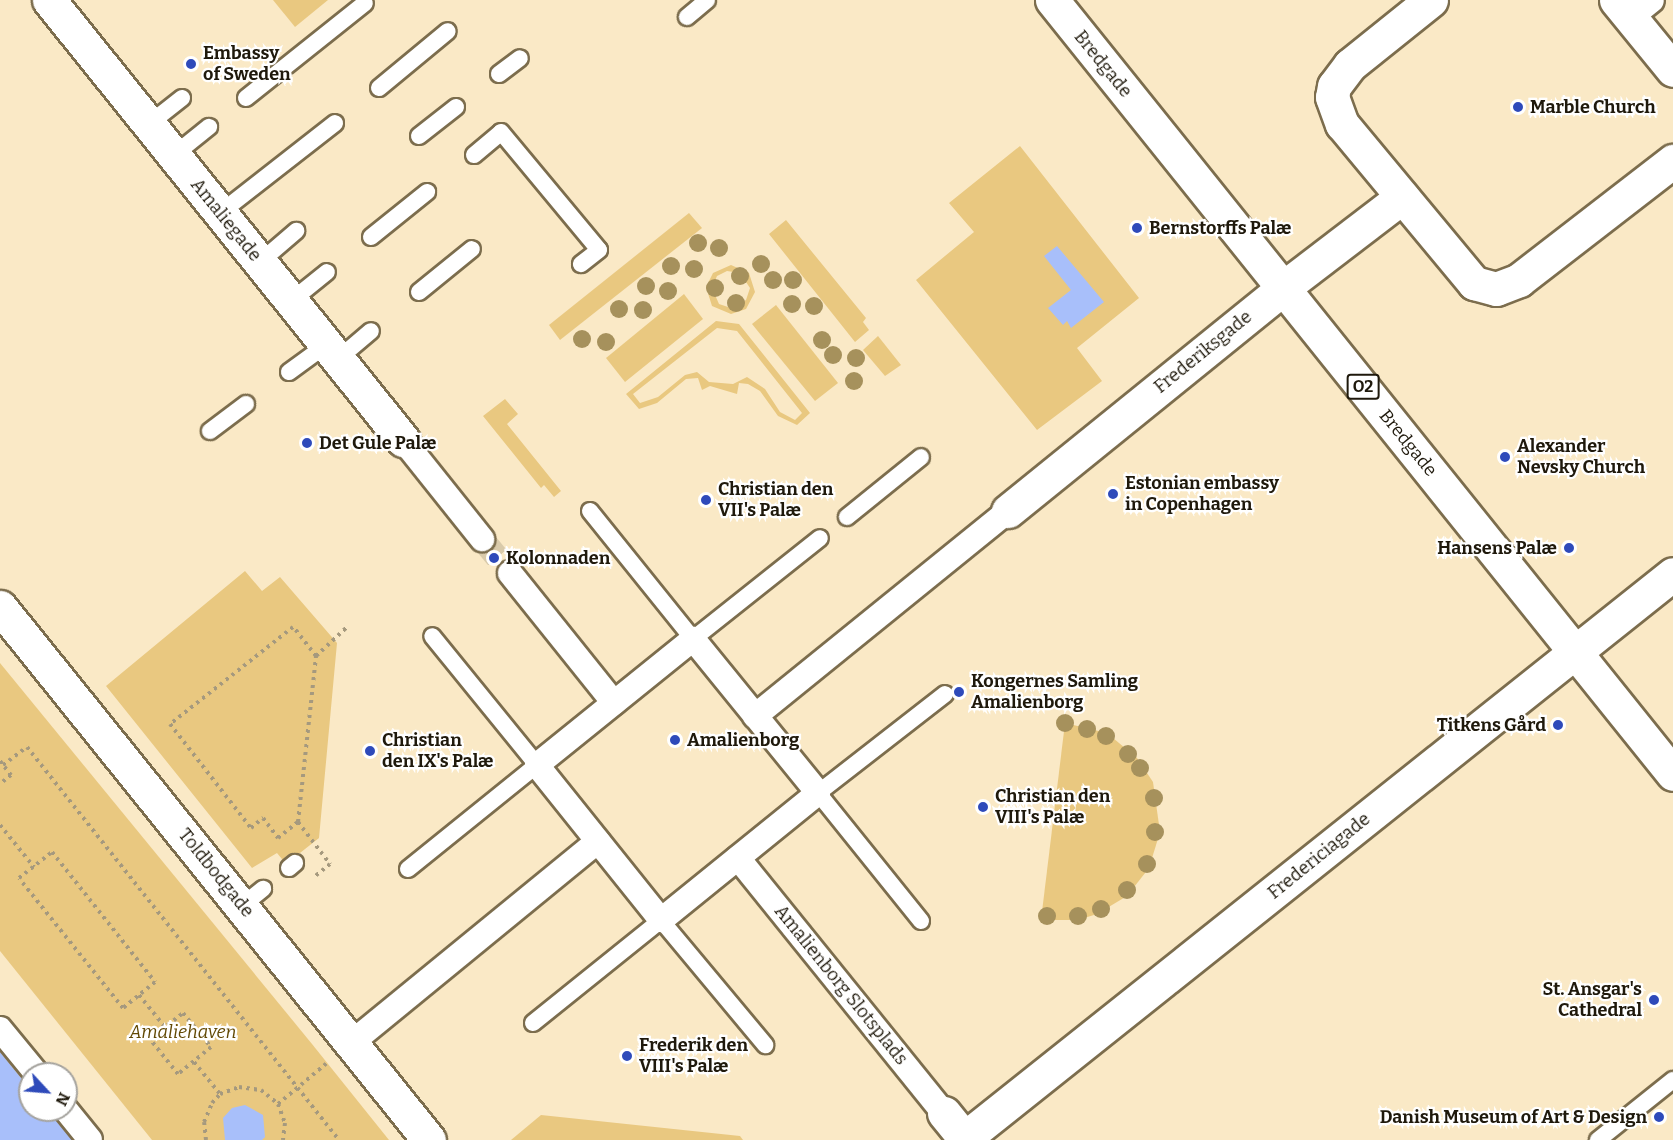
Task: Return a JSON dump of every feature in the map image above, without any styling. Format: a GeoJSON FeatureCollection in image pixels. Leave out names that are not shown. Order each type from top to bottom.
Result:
{"type":"FeatureCollection","features":[{"type":"Feature","properties":{"kind":"street","name":"Amaliegade"},"geometry":{"type":"LineString","coordinates":[[49,0],[403,440]]}},
{"type":"Feature","properties":{"kind":"street","name":"Bredgade"},"geometry":{"type":"LineString","coordinates":[[1052,0],[1673,774]]}},
{"type":"Feature","properties":{"kind":"street"},"geometry":{"type":"LineString","coordinates":[[1431,0],[1350,65],[1334,86],[1332,97],[1342,124],[1463,273],[1474,283],[1496,289],[1534,270],[1673,161]]}},
{"type":"Feature","properties":{"kind":"street"},"geometry":{"type":"LineString","coordinates":[[1633,6],[1673,70]]}},
{"type":"Feature","properties":{"kind":"street","name":"Frederiksgade"},"geometry":{"type":"LineString","coordinates":[[1008,511],[1283,288],[1402,197]]}},
{"type":"Feature","properties":{"kind":"street"},"geometry":{"type":"LineString","coordinates":[[403,440],[482,539]]}},
{"type":"Feature","properties":{"kind":"street"},"geometry":{"type":"LineString","coordinates":[[755,716],[1008,511]]}},
{"type":"Feature","properties":{"kind":"street"},"geometry":{"type":"LineString","coordinates":[[510,573],[614,703]]}},
{"type":"Feature","properties":{"kind":"street","name":"Fredericiagade"},"geometry":{"type":"LineString","coordinates":[[965,1139],[1673,574]]}},
{"type":"Feature","properties":{"kind":"street","name":"Toldbodgade"},"geometry":{"type":"LineString","coordinates":[[0,607],[253,897],[350,1044],[429,1140]]}},
{"type":"Feature","properties":{"kind":"street"},"geometry":{"type":"LineString","coordinates":[[693,639],[755,716],[818,794],[661,920],[537,765],[693,639]]}},
{"type":"Feature","properties":{"kind":"street"},"geometry":{"type":"LineString","coordinates":[[350,1044],[598,841]]}},
{"type":"Feature","properties":{"kind":"street","name":"Amalienborg Slotsplads"},"geometry":{"type":"LineString","coordinates":[[738,858],[944,1113]]}},
{"type":"Feature","properties":{"kind":"street"},"geometry":{"type":"LineString","coordinates":[[0,1029],[27,1062]]}},
{"type":"Feature","properties":{"kind":"street"},"geometry":{"type":"LineString","coordinates":[[944,1113],[965,1139]]}},
{"type":"Feature","properties":{"kind":"street"},"geometry":{"type":"LineString","coordinates":[[76,1122],[90,1140]]}},
{"type":"Feature","properties":{"kind":"lane"},"geometry":{"type":"LineString","coordinates":[[687,17],[707,0]]}},
{"type":"Feature","properties":{"kind":"lane"},"geometry":{"type":"LineString","coordinates":[[246,98],[365,3]]}},
{"type":"Feature","properties":{"kind":"lane"},"geometry":{"type":"LineString","coordinates":[[379,88],[448,31]]}},
{"type":"Feature","properties":{"kind":"lane"},"geometry":{"type":"LineString","coordinates":[[498,74],[520,58]]}},
{"type":"Feature","properties":{"kind":"lane"},"geometry":{"type":"LineString","coordinates":[[148,124],[182,98]]}},
{"type":"Feature","properties":{"kind":"lane"},"geometry":{"type":"LineString","coordinates":[[419,136],[456,107]]}},
{"type":"Feature","properties":{"kind":"lane"},"geometry":{"type":"LineString","coordinates":[[220,213],[334,123]]}},
{"type":"Feature","properties":{"kind":"lane"},"geometry":{"type":"LineString","coordinates":[[174,155],[209,127]]}},
{"type":"Feature","properties":{"kind":"lane"},"geometry":{"type":"LineString","coordinates":[[474,155],[501,132],[599,250],[581,264]]}},
{"type":"Feature","properties":{"kind":"lane"},"geometry":{"type":"LineString","coordinates":[[370,237],[428,192]]}},
{"type":"Feature","properties":{"kind":"lane"},"geometry":{"type":"LineString","coordinates":[[260,262],[296,231]]}},
{"type":"Feature","properties":{"kind":"lane"},"geometry":{"type":"LineString","coordinates":[[418,292],[472,249]]}},
{"type":"Feature","properties":{"kind":"lane"},"geometry":{"type":"LineString","coordinates":[[291,301],[327,272]]}},
{"type":"Feature","properties":{"kind":"lane"},"geometry":{"type":"LineString","coordinates":[[289,372],[371,331]]}},
{"type":"Feature","properties":{"kind":"lane"},"geometry":{"type":"LineString","coordinates":[[210,431],[246,404]]}},
{"type":"Feature","properties":{"kind":"lane"},"geometry":{"type":"LineString","coordinates":[[847,517],[921,457]]}},
{"type":"Feature","properties":{"kind":"lane"},"geometry":{"type":"LineString","coordinates":[[590,511],[693,639],[820,538]]}},
{"type":"Feature","properties":{"kind":"lane"},"geometry":{"type":"LineString","coordinates":[[408,869],[537,765],[432,636]]}},
{"type":"Feature","properties":{"kind":"lane"},"geometry":{"type":"LineString","coordinates":[[921,921],[818,794],[945,694]]}},
{"type":"Feature","properties":{"kind":"lane"},"geometry":{"type":"LineString","coordinates":[[533,1023],[661,920],[765,1045]]}},
{"type":"Feature","properties":{"kind":"lane"},"geometry":{"type":"LineString","coordinates":[[1599,1140],[1673,1080]]}},
{"type":"Feature","properties":{"kind":"path"},"geometry":{"type":"LineString","coordinates":[[316,656],[293,627],[170,724],[251,828],[263,818],[278,838],[298,822],[316,656],[346,628]]}},
{"type":"Feature","properties":{"kind":"path"},"geometry":{"type":"LineString","coordinates":[[0,784],[11,775],[2,763],[27,747],[339,1140]]}},
{"type":"Feature","properties":{"kind":"path"},"geometry":{"type":"LineString","coordinates":[[0,825],[34,867]]}},
{"type":"Feature","properties":{"kind":"path"},"geometry":{"type":"LineString","coordinates":[[52,852],[155,982],[139,995],[123,1008],[19,878],[52,852]]}},
{"type":"Feature","properties":{"kind":"path"},"geometry":{"type":"LineString","coordinates":[[139,995],[165,1027]]}},
{"type":"Feature","properties":{"kind":"path"},"geometry":{"type":"LineString","coordinates":[[183,1013],[211,1047],[178,1074],[150,1039],[165,1027],[183,1013]]}},
{"type":"Feature","properties":{"kind":"path"},"geometry":{"type":"LineString","coordinates":[[278,1104],[350,1044]]}},
{"type":"Feature","properties":{"kind":"path"},"geometry":{"type":"LineString","coordinates":[[194,1062],[220,1095]]}},
{"type":"Feature","properties":{"kind":"path"},"geometry":{"type":"LineString","coordinates":[[206,1140],[207,1112],[220,1095],[250,1087],[278,1104],[285,1122],[283,1140]]}},
{"type":"Feature","properties":{"kind":"green space"},"geometry":{"type":"Polygon","coordinates":[[[273,0],[328,0],[295,27],[273,0]]]}},
{"type":"Feature","properties":{"kind":"green space"},"geometry":{"type":"Polygon","coordinates":[[[1020,146],[1139,298],[1077,348],[1102,381],[1037,430],[916,280],[974,232],[949,203],[1020,146]]]}},
{"type":"Feature","properties":{"kind":"green space"},"geometry":{"type":"Polygon","coordinates":[[[689,213],[702,228],[560,340],[549,325],[689,213]]]}},
{"type":"Feature","properties":{"kind":"green space"},"geometry":{"type":"Polygon","coordinates":[[[786,220],[866,318],[863,322],[869,330],[855,342],[769,234],[786,220]]]}},
{"type":"Feature","properties":{"kind":"green space"},"geometry":{"type":"Polygon","coordinates":[[[731,265],[749,273],[755,292],[746,309],[731,314],[712,306],[706,287],[713,273],[731,265]],[[727,271],[717,276],[712,288],[719,304],[731,308],[746,300],[750,288],[740,273],[727,271]]]}},
{"type":"Feature","properties":{"kind":"green space"},"geometry":{"type":"Polygon","coordinates":[[[684,294],[703,319],[625,382],[606,358],[684,294]]]}},
{"type":"Feature","properties":{"kind":"green space"},"geometry":{"type":"Polygon","coordinates":[[[776,305],[838,383],[815,401],[752,324],[776,305]]]}},
{"type":"Feature","properties":{"kind":"green space"},"geometry":{"type":"Polygon","coordinates":[[[716,321],[739,324],[810,413],[797,425],[778,416],[760,391],[748,384],[739,383],[737,394],[710,386],[702,390],[698,378],[686,379],[657,403],[639,409],[626,394],[716,321]],[[717,328],[633,394],[640,403],[658,397],[685,375],[697,372],[709,382],[733,384],[747,377],[765,389],[780,412],[795,420],[802,413],[737,331],[717,328]]]}},
{"type":"Feature","properties":{"kind":"green space"},"geometry":{"type":"Polygon","coordinates":[[[878,336],[901,365],[885,376],[863,350],[878,336]]]}},
{"type":"Feature","properties":{"kind":"green space"},"geometry":{"type":"Polygon","coordinates":[[[505,399],[518,414],[507,424],[561,491],[554,497],[544,485],[541,488],[483,416],[505,399]]]}},
{"type":"Feature","properties":{"kind":"green space"},"geometry":{"type":"Polygon","coordinates":[[[245,571],[262,591],[280,577],[337,643],[319,838],[286,864],[277,853],[252,868],[106,686],[245,571]]]}},
{"type":"Feature","properties":{"kind":"green space","name":"Amaliehaven"},"geometry":{"type":"Polygon","coordinates":[[[0,663],[389,1140],[152,1140],[0,951],[0,663]]]}},
{"type":"Feature","properties":{"kind":"green space"},"geometry":{"type":"Polygon","coordinates":[[[1065,723],[1107,733],[1137,758],[1153,782],[1160,832],[1149,868],[1127,896],[1097,914],[1078,920],[1041,920],[1065,723]]]}},
{"type":"Feature","properties":{"kind":"green space"},"geometry":{"type":"Polygon","coordinates":[[[541,1115],[740,1136],[743,1140],[511,1140],[541,1115]]]}},
{"type":"Feature","properties":{"kind":"water"},"geometry":{"type":"Polygon","coordinates":[[[1057,246],[1104,302],[1071,328],[1067,321],[1063,325],[1048,308],[1071,290],[1044,256],[1057,246]]]}},
{"type":"Feature","properties":{"kind":"water"},"geometry":{"type":"Polygon","coordinates":[[[0,1052],[18,1074],[18,1122],[57,1122],[72,1140],[0,1140],[0,1052]]]}},
{"type":"Feature","properties":{"kind":"water"},"geometry":{"type":"Polygon","coordinates":[[[245,1105],[263,1115],[265,1137],[262,1140],[225,1140],[223,1118],[232,1108],[245,1105]]]}},
{"type":"Feature","properties":{"kind":"tunnel"},"geometry":{"type":"LineString","coordinates":[[482,539],[510,573]]}},
{"type":"Feature","properties":{"kind":"place","name":"Embassy of Sweden"},"geometry":{"type":"Point","coordinates":[191,64]}},
{"type":"Feature","properties":{"kind":"place","name":"Marble Church"},"geometry":{"type":"Point","coordinates":[1518,107]}},
{"type":"Feature","properties":{"kind":"place","name":"Bernstorffs Palæ"},"geometry":{"type":"Point","coordinates":[1137,228]}},
{"type":"Feature","properties":{"kind":"place","name":"Det Gule Palæ"},"geometry":{"type":"Point","coordinates":[307,443]}},
{"type":"Feature","properties":{"kind":"place","name":"Alexander Nevsky Church"},"geometry":{"type":"Point","coordinates":[1505,457]}},
{"type":"Feature","properties":{"kind":"place","name":"Estonian embassy in Copenhagen"},"geometry":{"type":"Point","coordinates":[1113,494]}},
{"type":"Feature","properties":{"kind":"place","name":"Christian den VII's Palæ"},"geometry":{"type":"Point","coordinates":[706,500]}},
{"type":"Feature","properties":{"kind":"place","name":"Hansens Palæ"},"geometry":{"type":"Point","coordinates":[1569,548]}},
{"type":"Feature","properties":{"kind":"place","name":"Kolonnaden"},"geometry":{"type":"Point","coordinates":[494,558]}},
{"type":"Feature","properties":{"kind":"place","name":"Kongernes Samling Amalienborg"},"geometry":{"type":"Point","coordinates":[959,692]}},
{"type":"Feature","properties":{"kind":"place","name":"Titkens Gård"},"geometry":{"type":"Point","coordinates":[1558,725]}},
{"type":"Feature","properties":{"kind":"place","name":"Amalienborg"},"geometry":{"type":"Point","coordinates":[675,740]}},
{"type":"Feature","properties":{"kind":"place","name":"Christian den IX's Palæ"},"geometry":{"type":"Point","coordinates":[370,751]}},
{"type":"Feature","properties":{"kind":"place","name":"Christian den VIII's Palæ"},"geometry":{"type":"Point","coordinates":[983,807]}},
{"type":"Feature","properties":{"kind":"place","name":"St. Ansgar's Cathedral"},"geometry":{"type":"Point","coordinates":[1654,1000]}},
{"type":"Feature","properties":{"kind":"place","name":"Frederik den VIII's Palæ"},"geometry":{"type":"Point","coordinates":[627,1056]}},
{"type":"Feature","properties":{"kind":"place","name":"Danish Museum of Art & Design"},"geometry":{"type":"Point","coordinates":[1659,1117]}}]}
